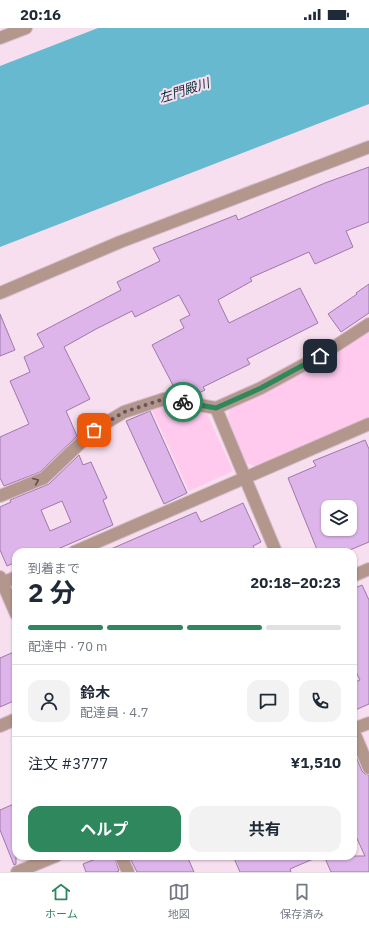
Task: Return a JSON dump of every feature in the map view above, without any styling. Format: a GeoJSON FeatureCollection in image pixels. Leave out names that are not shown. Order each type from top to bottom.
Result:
{"type":"FeatureCollection","features":[{"type":"Feature","properties":{"kind":"street"},"geometry":{"type":"LineString","coordinates":[[0,38],[26,28]]}},
{"type":"Feature","properties":{"kind":"street"},"geometry":{"type":"LineString","coordinates":[[0,293],[120,242],[369,147]]}},
{"type":"Feature","properties":{"kind":"street"},"geometry":{"type":"LineString","coordinates":[[0,496],[44,478],[94,430],[124,412],[164,399],[216,408],[261,388],[314,360],[369,324]]}},
{"type":"Feature","properties":{"kind":"street"},"geometry":{"type":"LineString","coordinates":[[216,408],[274,548]]}},
{"type":"Feature","properties":{"kind":"street"},"geometry":{"type":"LineString","coordinates":[[83,548],[369,424]]}},
{"type":"Feature","properties":{"kind":"street"},"geometry":{"type":"LineString","coordinates":[[357,574],[369,569]]}},
{"type":"Feature","properties":{"kind":"street"},"geometry":{"type":"LineString","coordinates":[[12,578],[1,582],[12,605]]}},
{"type":"Feature","properties":{"kind":"street"},"geometry":{"type":"LineString","coordinates":[[0,726],[12,721]]}},
{"type":"Feature","properties":{"kind":"street"},"geometry":{"type":"LineString","coordinates":[[357,728],[369,723]]}},
{"type":"Feature","properties":{"kind":"street"},"geometry":{"type":"LineString","coordinates":[[357,740],[369,768]]}},
{"type":"Feature","properties":{"kind":"street"},"geometry":{"type":"LineString","coordinates":[[17,872],[46,860]]}},
{"type":"Feature","properties":{"kind":"street"},"geometry":{"type":"LineString","coordinates":[[123,860],[128,872]]}},
{"type":"Feature","properties":{"kind":"shaded area"},"geometry":{"type":"Polygon","coordinates":[[[369,331],[369,418],[256,466],[245,463],[228,417],[230,408],[311,369],[369,331]]]}},
{"type":"Feature","properties":{"kind":"shaded area"},"geometry":{"type":"Polygon","coordinates":[[[168,404],[207,414],[233,471],[189,491],[152,410],[168,404]]]}},
{"type":"Feature","properties":{"kind":"water","name":"左門殿川"},"geometry":{"type":"Polygon","coordinates":[[[98,28],[369,28],[369,104],[0,247],[0,66],[98,28]]]}},
{"type":"Feature","properties":{"kind":"building"},"geometry":{"type":"Polygon","coordinates":[[[369,167],[369,222],[346,231],[353,247],[315,264],[309,252],[250,278],[252,281],[218,300],[229,323],[300,288],[318,323],[247,359],[250,364],[203,387],[205,390],[193,396],[190,396],[186,388],[177,393],[152,345],[184,328],[180,320],[190,315],[179,295],[135,317],[132,311],[96,329],[64,347],[90,399],[66,411],[77,436],[40,472],[4,486],[0,478],[0,437],[29,424],[10,381],[30,372],[24,357],[44,347],[37,334],[121,290],[117,282],[160,261],[153,248],[236,215],[238,220],[325,183],[369,167]]]}},
{"type":"Feature","properties":{"kind":"building"},"geometry":{"type":"Polygon","coordinates":[[[369,284],[369,313],[341,332],[328,314],[369,284]]]}},
{"type":"Feature","properties":{"kind":"building"},"geometry":{"type":"Polygon","coordinates":[[[0,314],[15,350],[0,356],[0,314]]]}},
{"type":"Feature","properties":{"kind":"building"},"geometry":{"type":"Polygon","coordinates":[[[150,411],[187,493],[164,504],[126,421],[150,411]]]}},
{"type":"Feature","properties":{"kind":"building"},"geometry":{"type":"Polygon","coordinates":[[[365,440],[369,449],[369,542],[355,548],[316,548],[288,478],[316,466],[313,461],[365,440]]]}},
{"type":"Feature","properties":{"kind":"building"},"geometry":{"type":"Polygon","coordinates":[[[79,455],[83,465],[91,462],[107,498],[103,500],[113,525],[60,548],[12,548],[12,564],[7,566],[0,550],[0,507],[11,502],[10,500],[49,484],[79,455]],[[62,501],[41,510],[50,531],[71,522],[62,501]]]}},
{"type":"Feature","properties":{"kind":"building"},"geometry":{"type":"Polygon","coordinates":[[[243,503],[261,542],[253,546],[254,548],[113,548],[196,512],[201,522],[243,503]]]}},
{"type":"Feature","properties":{"kind":"building"},"geometry":{"type":"Polygon","coordinates":[[[362,585],[369,600],[369,704],[357,709],[357,681],[360,680],[357,674],[357,587],[362,585]]]}},
{"type":"Feature","properties":{"kind":"building"},"geometry":{"type":"Polygon","coordinates":[[[12,653],[12,702],[0,707],[0,658],[12,653]]]}},
{"type":"Feature","properties":{"kind":"building"},"geometry":{"type":"Polygon","coordinates":[[[357,759],[362,771],[369,775],[369,872],[331,872],[326,860],[357,860],[357,856],[365,856],[357,839],[357,759]]]}},
{"type":"Feature","properties":{"kind":"building"},"geometry":{"type":"Polygon","coordinates":[[[12,805],[12,860],[0,830],[0,810],[12,805]]]}},
{"type":"Feature","properties":{"kind":"building"},"geometry":{"type":"Polygon","coordinates":[[[12,860],[16,860],[16,864],[14,865],[12,860]]]}},
{"type":"Feature","properties":{"kind":"building"},"geometry":{"type":"Polygon","coordinates":[[[93,860],[115,860],[119,871],[86,872],[83,864],[93,860]]]}},
{"type":"Feature","properties":{"kind":"building"},"geometry":{"type":"Polygon","coordinates":[[[131,860],[189,860],[194,872],[137,872],[131,860]]]}},
{"type":"Feature","properties":{"kind":"building"},"geometry":{"type":"Polygon","coordinates":[[[235,860],[311,860],[290,869],[291,872],[240,872],[235,860]]]}},
{"type":"Feature","properties":{"kind":"way so far"},"geometry":{"type":"LineString","coordinates":[[94,430],[124,412],[164,399],[183,402]]}},
{"type":"Feature","properties":{"kind":"route"},"geometry":{"type":"LineString","coordinates":[[183,402],[216,408],[261,388],[320,356]]}}]}
